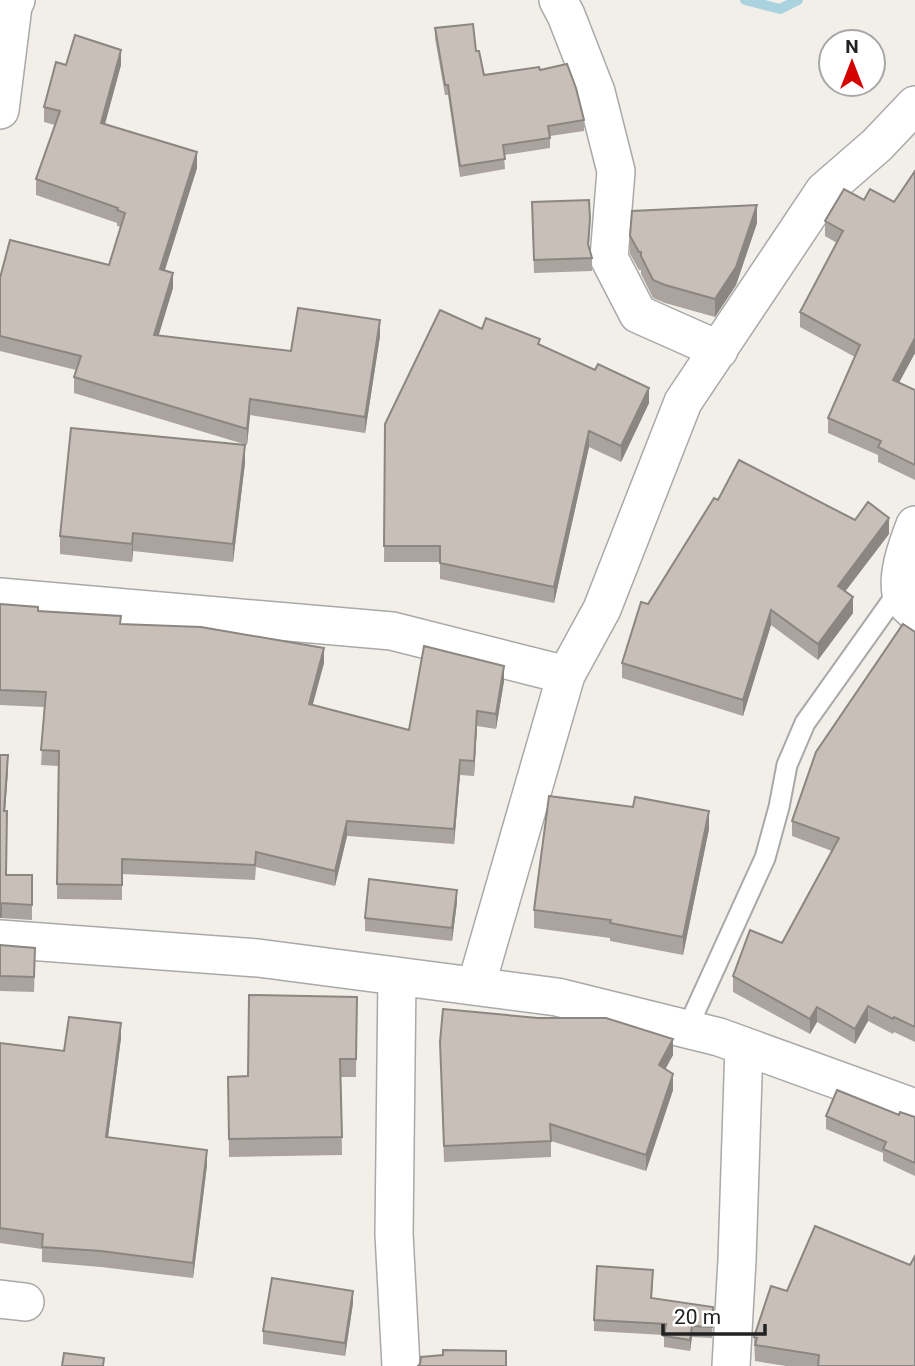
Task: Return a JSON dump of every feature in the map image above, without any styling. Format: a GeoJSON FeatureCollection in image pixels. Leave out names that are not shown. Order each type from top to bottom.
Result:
{"type":"FeatureCollection","features":[{"type":"Feature","properties":{"kind":"street"},"geometry":{"type":"LineString","coordinates":[[0,110],[13,6],[16,0]]}},
{"type":"Feature","properties":{"kind":"street"},"geometry":{"type":"LineString","coordinates":[[558,0],[596,92],[616,171],[610,258],[638,314],[719,349]]}},
{"type":"Feature","properties":{"kind":"street"},"geometry":{"type":"LineString","coordinates":[[476,986],[566,676],[602,609],[683,402],[824,191],[877,145],[915,105]]}},
{"type":"Feature","properties":{"kind":"street"},"geometry":{"type":"LineString","coordinates":[[908,600],[903,558],[915,525]]}},
{"type":"Feature","properties":{"kind":"street"},"geometry":{"type":"LineString","coordinates":[[0,597],[392,631],[566,676]]}},
{"type":"Feature","properties":{"kind":"street"},"geometry":{"type":"LineString","coordinates":[[0,939],[258,958],[557,997],[719,1037],[915,1108]]}},
{"type":"Feature","properties":{"kind":"street"},"geometry":{"type":"LineString","coordinates":[[397,976],[394,1234],[401,1366]]}},
{"type":"Feature","properties":{"kind":"street"},"geometry":{"type":"LineString","coordinates":[[731,1366],[744,1046]]}},
{"type":"Feature","properties":{"kind":"lane"},"geometry":{"type":"LineString","coordinates":[[687,1029],[765,858],[787,765],[806,723],[908,600]]}},
{"type":"Feature","properties":{"kind":"building"},"geometry":{"type":"Polygon","coordinates":[[[473,24],[476,51],[479,51],[484,75],[539,67],[540,70],[567,64],[584,120],[548,126],[550,138],[503,145],[505,159],[460,166],[448,85],[445,85],[435,28],[473,24]]]}},
{"type":"Feature","properties":{"kind":"building"},"geometry":{"type":"Polygon","coordinates":[[[75,35],[121,50],[101,123],[197,152],[160,269],[173,273],[154,335],[291,351],[298,308],[380,320],[365,417],[250,399],[247,429],[74,377],[81,356],[0,336],[0,278],[10,240],[109,265],[125,213],[117,210],[118,208],[36,179],[60,111],[44,107],[56,62],[66,65],[75,35]]]}},
{"type":"Feature","properties":{"kind":"building"},"geometry":{"type":"Polygon","coordinates":[[[915,171],[915,338],[893,380],[915,390],[915,465],[878,447],[881,441],[828,418],[860,345],[800,312],[843,231],[825,221],[844,189],[864,200],[870,189],[894,202],[915,171]]]}},
{"type":"Feature","properties":{"kind":"building"},"geometry":{"type":"Polygon","coordinates":[[[589,200],[588,244],[592,258],[534,260],[532,202],[589,200]]]}},
{"type":"Feature","properties":{"kind":"building"},"geometry":{"type":"Polygon","coordinates":[[[757,205],[736,267],[715,299],[653,280],[641,252],[630,236],[632,211],[757,205]]]}},
{"type":"Feature","properties":{"kind":"building"},"geometry":{"type":"Polygon","coordinates":[[[440,310],[482,329],[486,318],[540,339],[538,344],[595,370],[598,364],[649,388],[621,446],[589,431],[554,587],[440,563],[440,546],[384,546],[385,424],[440,310]]]}},
{"type":"Feature","properties":{"kind":"building"},"geometry":{"type":"Polygon","coordinates":[[[71,428],[245,445],[233,544],[133,533],[132,544],[60,536],[71,428]]]}},
{"type":"Feature","properties":{"kind":"building"},"geometry":{"type":"Polygon","coordinates":[[[739,460],[855,520],[868,502],[889,518],[838,586],[853,597],[818,644],[771,610],[743,700],[622,663],[641,602],[648,604],[714,498],[718,500],[739,460]]]}},
{"type":"Feature","properties":{"kind":"building"},"geometry":{"type":"Polygon","coordinates":[[[0,604],[38,607],[38,611],[121,616],[120,624],[201,627],[324,648],[309,704],[409,730],[424,646],[504,666],[496,714],[477,711],[474,761],[460,760],[454,829],[347,821],[335,871],[256,852],[255,865],[122,859],[122,885],[57,884],[59,751],[41,750],[46,692],[0,690],[0,604]]]}},
{"type":"Feature","properties":{"kind":"building"},"geometry":{"type":"Polygon","coordinates":[[[903,624],[915,632],[915,1027],[868,1006],[855,1029],[817,1007],[810,1019],[733,976],[750,930],[782,943],[839,838],[792,821],[816,752],[903,624]]]}},
{"type":"Feature","properties":{"kind":"building"},"geometry":{"type":"Polygon","coordinates":[[[0,755],[8,755],[4,811],[7,811],[6,875],[32,875],[32,905],[0,903],[0,755]]]}},
{"type":"Feature","properties":{"kind":"building"},"geometry":{"type":"Polygon","coordinates":[[[549,796],[633,807],[635,797],[709,811],[683,937],[610,923],[611,920],[534,910],[549,796]]]}},
{"type":"Feature","properties":{"kind":"building"},"geometry":{"type":"Polygon","coordinates":[[[369,879],[457,890],[452,928],[365,918],[369,879]]]}},
{"type":"Feature","properties":{"kind":"building"},"geometry":{"type":"Polygon","coordinates":[[[0,945],[35,948],[34,977],[0,976],[0,945]]]}},
{"type":"Feature","properties":{"kind":"building"},"geometry":{"type":"Polygon","coordinates":[[[249,995],[357,997],[356,1059],[340,1059],[342,1137],[229,1139],[228,1077],[248,1076],[249,995]]]}},
{"type":"Feature","properties":{"kind":"building"},"geometry":{"type":"Polygon","coordinates":[[[443,1009],[538,1018],[606,1018],[673,1039],[659,1065],[673,1074],[646,1155],[550,1124],[551,1141],[444,1146],[440,1042],[443,1009]]]}},
{"type":"Feature","properties":{"kind":"building"},"geometry":{"type":"Polygon","coordinates":[[[69,1017],[121,1023],[106,1137],[207,1150],[193,1263],[101,1251],[42,1247],[43,1234],[0,1228],[0,1043],[64,1051],[69,1017]]]}},
{"type":"Feature","properties":{"kind":"building"},"geometry":{"type":"Polygon","coordinates":[[[837,1090],[899,1115],[900,1112],[915,1117],[915,1163],[883,1149],[886,1142],[826,1116],[837,1090]]]}},
{"type":"Feature","properties":{"kind":"building"},"geometry":{"type":"Polygon","coordinates":[[[815,1226],[910,1265],[915,1256],[915,1366],[818,1366],[819,1355],[755,1345],[757,1338],[754,1337],[771,1286],[787,1291],[815,1226]]]}},
{"type":"Feature","properties":{"kind":"building"},"geometry":{"type":"Polygon","coordinates":[[[597,1266],[653,1270],[651,1298],[713,1307],[712,1327],[692,1326],[690,1340],[664,1336],[666,1324],[594,1320],[597,1266]]]}},
{"type":"Feature","properties":{"kind":"building"},"geometry":{"type":"Polygon","coordinates":[[[272,1278],[353,1291],[345,1343],[263,1331],[272,1278]]]}},
{"type":"Feature","properties":{"kind":"building"},"geometry":{"type":"Polygon","coordinates":[[[443,1350],[506,1351],[506,1366],[418,1366],[421,1357],[443,1355],[443,1350]]]}},
{"type":"Feature","properties":{"kind":"building"},"geometry":{"type":"Polygon","coordinates":[[[64,1353],[104,1358],[103,1366],[62,1366],[64,1353]]]}},
{"type":"Feature","properties":{"kind":"waterway"},"geometry":{"type":"LineString","coordinates":[[745,0],[780,9],[798,0]]}}]}
